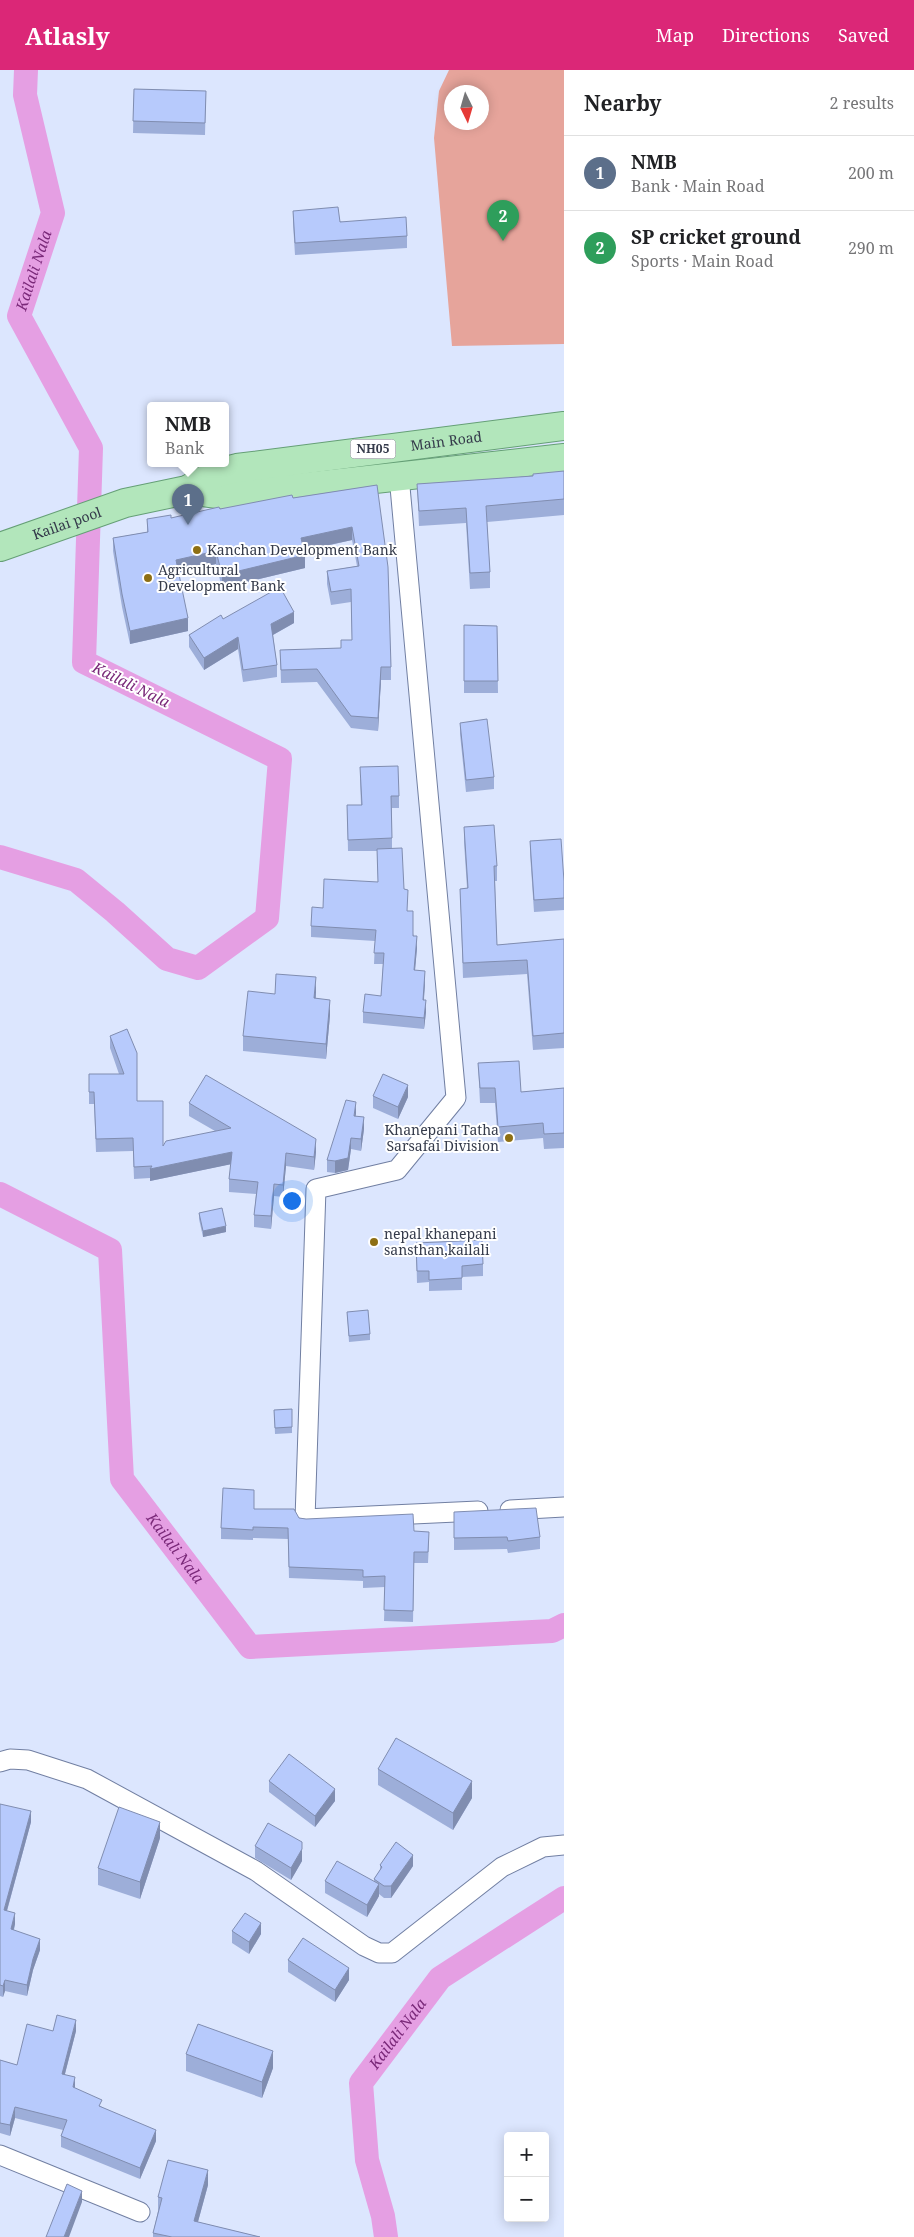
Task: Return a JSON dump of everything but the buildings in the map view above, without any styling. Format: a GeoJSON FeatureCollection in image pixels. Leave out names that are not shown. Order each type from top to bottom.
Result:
{"type":"FeatureCollection","features":[{"type":"Feature","properties":{"kind":"main road","name":"Main Road"},"geometry":{"type":"LineString","coordinates":[[125,503],[187,490],[217,472],[236,468],[564,426]]}},
{"type":"Feature","properties":{"kind":"main road","name":"Main Road"},"geometry":{"type":"LineString","coordinates":[[187,490],[223,495],[564,458]]}},
{"type":"Feature","properties":{"kind":"main road","name":"Kailai pool"},"geometry":{"type":"LineString","coordinates":[[5,545],[125,503]]}},
{"type":"Feature","properties":{"kind":"street"},"geometry":{"type":"LineString","coordinates":[[399,476],[456,1098],[398,1170],[316,1189],[306,1519],[564,1507]]}},
{"type":"Feature","properties":{"kind":"street"},"geometry":{"type":"LineString","coordinates":[[0,1762],[10,1759],[28,1760],[86,1779],[256,1872],[364,1946],[379,1954],[392,1953],[502,1867],[544,1848],[564,1845]]}},
{"type":"Feature","properties":{"kind":"street"},"geometry":{"type":"LineString","coordinates":[[0,2155],[140,2212]]}},
{"type":"Feature","properties":{"kind":"shaded area"},"geometry":{"type":"Polygon","coordinates":[[[449,70],[564,70],[564,344],[452,346],[434,138],[439,91],[449,70]]]}},
{"type":"Feature","properties":{"kind":"waterway","name":"Kailali Nala"},"geometry":{"type":"LineString","coordinates":[[0,857],[76,880],[167,959],[198,968],[267,918],[280,759],[84,662],[91,448],[19,316],[53,213],[25,95],[26,70]]}},
{"type":"Feature","properties":{"kind":"waterway","name":"Kailali Nala"},"geometry":{"type":"LineString","coordinates":[[0,1194],[110,1250],[122,1479],[250,1647],[552,1631],[564,1625]]}},
{"type":"Feature","properties":{"kind":"waterway","name":"Kailali Nala"},"geometry":{"type":"LineString","coordinates":[[386,2237],[383,2216],[367,2160],[361,2083],[440,1978],[564,1898]]}},
{"type":"Feature","properties":{"kind":"place","name":"SP cricket ground"},"geometry":{"type":"Point","coordinates":[503,241]}},
{"type":"Feature","properties":{"kind":"place","name":"NMB"},"geometry":{"type":"Point","coordinates":[188,525]}},
{"type":"Feature","properties":{"kind":"place","name":"Kanchan Development Bank"},"geometry":{"type":"Point","coordinates":[197,550]}},
{"type":"Feature","properties":{"kind":"place","name":"Agricultural Development Bank"},"geometry":{"type":"Point","coordinates":[148,578]}},
{"type":"Feature","properties":{"kind":"place","name":"Khanepani Tatha Sarsafai Division"},"geometry":{"type":"Point","coordinates":[509,1138]}},
{"type":"Feature","properties":{"kind":"place","name":"nepal khanepani sansthan,kailali"},"geometry":{"type":"Point","coordinates":[374,1242]}}]}
